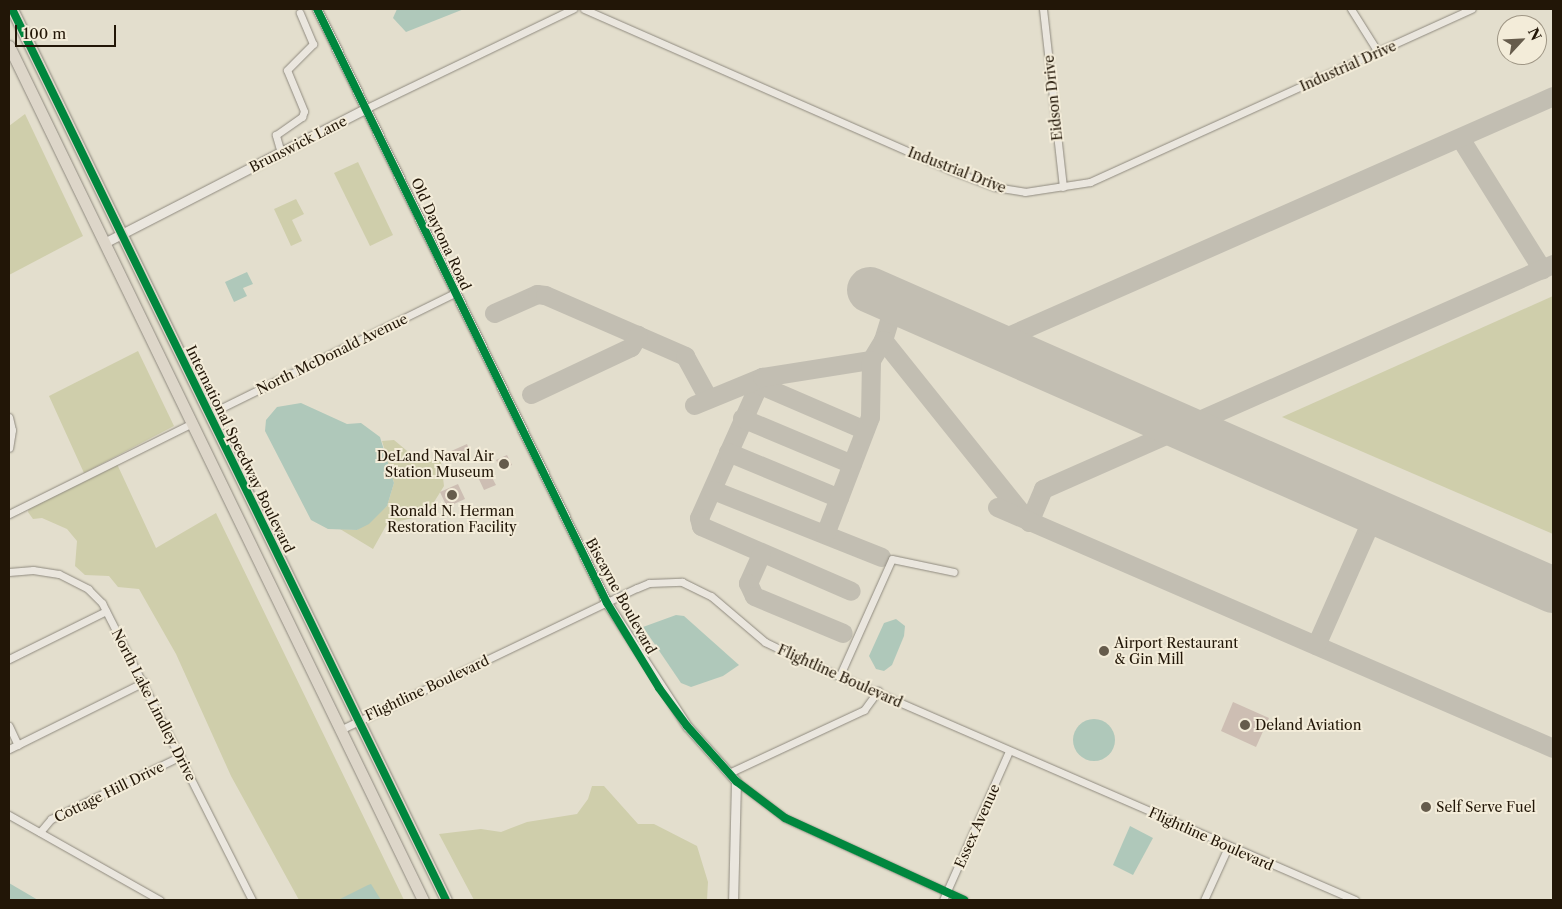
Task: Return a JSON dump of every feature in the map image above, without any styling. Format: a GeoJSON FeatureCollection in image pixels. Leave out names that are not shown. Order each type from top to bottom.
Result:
{"type":"FeatureCollection","features":[{"type":"Feature","properties":{"kind":"main road","name":"International Speedway Boulevard"},"geometry":{"type":"LineString","coordinates":[[12,9],[446,900]]}},
{"type":"Feature","properties":{"kind":"main road"},"geometry":{"type":"LineString","coordinates":[[9,46],[424,900]]}},
{"type":"Feature","properties":{"kind":"main road"},"geometry":{"type":"LineString","coordinates":[[179,397],[194,410],[209,414]]}},
{"type":"Feature","properties":{"kind":"main road"},"geometry":{"type":"LineString","coordinates":[[192,423],[208,428],[222,441]]}},
{"type":"Feature","properties":{"kind":"street","name":"Old Daytona Road"},"geometry":{"type":"LineString","coordinates":[[317,9],[367,108],[541,469]]}},
{"type":"Feature","properties":{"kind":"street","name":"Brunswick Lane"},"geometry":{"type":"LineString","coordinates":[[104,243],[367,108],[573,9]]}},
{"type":"Feature","properties":{"kind":"street","name":"Industrial Drive"},"geometry":{"type":"LineString","coordinates":[[584,9],[995,187],[1025,192],[1090,182],[1472,9]]}},
{"type":"Feature","properties":{"kind":"street","name":"Eidson Drive"},"geometry":{"type":"LineString","coordinates":[[1043,9],[1063,187]]}},
{"type":"Feature","properties":{"kind":"street"},"geometry":{"type":"LineString","coordinates":[[1351,9],[1378,52]]}},
{"type":"Feature","properties":{"kind":"street"},"geometry":{"type":"LineString","coordinates":[[282,153],[276,135],[302,117],[304,111],[287,70],[313,44],[300,13]]}},
{"type":"Feature","properties":{"kind":"street","name":"North McDonald Avenue"},"geometry":{"type":"LineString","coordinates":[[209,414],[455,293]]}},
{"type":"Feature","properties":{"kind":"street"},"geometry":{"type":"LineString","coordinates":[[9,417],[12,430],[9,448]]}},
{"type":"Feature","properties":{"kind":"street"},"geometry":{"type":"LineString","coordinates":[[9,514],[192,423]]}},
{"type":"Feature","properties":{"kind":"street","name":"Biscayne Boulevard"},"geometry":{"type":"LineString","coordinates":[[541,469],[607,603],[687,726],[731,772],[736,781]]}},
{"type":"Feature","properties":{"kind":"street"},"geometry":{"type":"LineString","coordinates":[[840,675],[892,559],[954,572]]}},
{"type":"Feature","properties":{"kind":"street","name":"North Lake Lindley Drive"},"geometry":{"type":"LineString","coordinates":[[9,572],[33,570],[59,574],[88,588],[106,610],[144,682],[252,900]]}},
{"type":"Feature","properties":{"kind":"street","name":"Flightline Boulevard"},"geometry":{"type":"LineString","coordinates":[[340,730],[649,583],[682,582],[711,596],[765,642],[1228,847],[1355,900]]}},
{"type":"Feature","properties":{"kind":"street"},"geometry":{"type":"LineString","coordinates":[[9,659],[106,610]]}},
{"type":"Feature","properties":{"kind":"street"},"geometry":{"type":"LineString","coordinates":[[9,749],[144,682]]}},
{"type":"Feature","properties":{"kind":"street"},"geometry":{"type":"LineString","coordinates":[[731,772],[864,710],[878,692]]}},
{"type":"Feature","properties":{"kind":"street"},"geometry":{"type":"LineString","coordinates":[[9,726],[18,745]]}},
{"type":"Feature","properties":{"kind":"street","name":"Essex Avenue"},"geometry":{"type":"LineString","coordinates":[[943,900],[1010,751]]}},
{"type":"Feature","properties":{"kind":"street","name":"Cottage Hill Drive"},"geometry":{"type":"LineString","coordinates":[[40,832],[51,819],[181,756]]}},
{"type":"Feature","properties":{"kind":"street"},"geometry":{"type":"LineString","coordinates":[[736,781],[785,818],[964,900]]}},
{"type":"Feature","properties":{"kind":"street"},"geometry":{"type":"LineString","coordinates":[[734,900],[736,781]]}},
{"type":"Feature","properties":{"kind":"street"},"geometry":{"type":"LineString","coordinates":[[9,815],[160,900]]}},
{"type":"Feature","properties":{"kind":"street"},"geometry":{"type":"LineString","coordinates":[[1204,900],[1228,847]]}},
{"type":"Feature","properties":{"kind":"shaded area"},"geometry":{"type":"Polygon","coordinates":[[[397,9],[464,9],[406,32],[393,18],[397,9]]]}},
{"type":"Feature","properties":{"kind":"shaded area"},"geometry":{"type":"Polygon","coordinates":[[[25,114],[83,236],[9,275],[9,126],[25,114]]]}},
{"type":"Feature","properties":{"kind":"shaded area"},"geometry":{"type":"Polygon","coordinates":[[[358,162],[393,235],[370,246],[334,173],[358,162]]]}},
{"type":"Feature","properties":{"kind":"shaded area"},"geometry":{"type":"Polygon","coordinates":[[[296,199],[304,214],[292,220],[302,241],[291,246],[274,209],[296,199]]]}},
{"type":"Feature","properties":{"kind":"shaded area"},"geometry":{"type":"Polygon","coordinates":[[[247,272],[253,284],[243,288],[247,296],[234,302],[225,282],[247,272]]]}},
{"type":"Feature","properties":{"kind":"shaded area"},"geometry":{"type":"Polygon","coordinates":[[[1553,296],[1553,534],[1282,417],[1553,296]]]}},
{"type":"Feature","properties":{"kind":"shaded area"},"geometry":{"type":"Polygon","coordinates":[[[138,351],[174,426],[84,473],[49,396],[138,351]]]}},
{"type":"Feature","properties":{"kind":"shaded area"},"geometry":{"type":"Polygon","coordinates":[[[301,403],[347,424],[361,423],[380,437],[394,483],[387,506],[369,524],[357,530],[328,529],[311,520],[265,431],[266,420],[277,407],[301,403]]]}},
{"type":"Feature","properties":{"kind":"shaded area"},"geometry":{"type":"Polygon","coordinates":[[[394,440],[412,455],[441,462],[444,486],[426,515],[387,524],[373,549],[340,529],[357,530],[387,506],[394,483],[382,441],[394,440]]]}},
{"type":"Feature","properties":{"kind":"shaded area"},"geometry":{"type":"Polygon","coordinates":[[[117,464],[156,548],[216,513],[404,900],[299,900],[231,776],[176,654],[139,589],[118,587],[109,576],[85,575],[75,566],[77,541],[67,529],[42,518],[33,519],[28,512],[29,508],[117,464]]]}},
{"type":"Feature","properties":{"kind":"shaded area"},"geometry":{"type":"Polygon","coordinates":[[[676,615],[684,616],[739,665],[723,676],[691,687],[681,683],[643,627],[676,615]]]}},
{"type":"Feature","properties":{"kind":"shaded area"},"geometry":{"type":"Polygon","coordinates":[[[896,619],[905,626],[904,636],[892,665],[884,671],[876,669],[869,656],[884,623],[896,619]]]}},
{"type":"Feature","properties":{"kind":"shaded area"},"geometry":{"type":"Polygon","coordinates":[[[1094,719],[1109,725],[1115,740],[1109,755],[1094,761],[1079,755],[1073,740],[1079,725],[1094,719]]]}},
{"type":"Feature","properties":{"kind":"shaded area"},"geometry":{"type":"Polygon","coordinates":[[[592,786],[604,786],[638,824],[654,824],[697,846],[708,882],[707,900],[474,900],[439,834],[481,829],[501,832],[527,822],[577,814],[588,799],[592,786]]]}},
{"type":"Feature","properties":{"kind":"shaded area"},"geometry":{"type":"Polygon","coordinates":[[[1130,826],[1153,838],[1133,875],[1113,865],[1130,826]]]}},
{"type":"Feature","properties":{"kind":"shaded area"},"geometry":{"type":"Polygon","coordinates":[[[9,883],[38,900],[9,900],[9,883]]]}},
{"type":"Feature","properties":{"kind":"shaded area"},"geometry":{"type":"Polygon","coordinates":[[[371,884],[381,900],[338,900],[368,885],[371,884]]]}},
{"type":"Feature","properties":{"kind":"building"},"geometry":{"type":"Polygon","coordinates":[[[467,444],[470,452],[453,460],[449,452],[467,444]]]}},
{"type":"Feature","properties":{"kind":"building","name":"DeLand Naval Air Station Museum"},"geometry":{"type":"Polygon","coordinates":[[[507,455],[512,465],[501,470],[496,460],[507,455]]]}},
{"type":"Feature","properties":{"kind":"building"},"geometry":{"type":"Polygon","coordinates":[[[488,470],[496,485],[484,490],[477,475],[488,470]]]}},
{"type":"Feature","properties":{"kind":"building","name":"Ronald N. Herman Restoration Facility"},"geometry":{"type":"Polygon","coordinates":[[[458,484],[465,499],[447,507],[440,492],[458,484]]]}},
{"type":"Feature","properties":{"kind":"building","name":"Deland Aviation"},"geometry":{"type":"Polygon","coordinates":[[[1233,702],[1269,718],[1256,747],[1221,731],[1233,702]]]}},
{"type":"Feature","properties":{"kind":"taxiway"},"geometry":{"type":"LineString","coordinates":[[992,343],[1553,96]]}},
{"type":"Feature","properties":{"kind":"taxiway"},"geometry":{"type":"LineString","coordinates":[[1460,138],[1542,269]]}},
{"type":"Feature","properties":{"kind":"taxiway"},"geometry":{"type":"LineString","coordinates":[[895,301],[883,340],[1029,522],[1043,489],[1553,264]]}},
{"type":"Feature","properties":{"kind":"taxiway"},"geometry":{"type":"LineString","coordinates":[[494,313],[537,294],[545,295],[685,356],[708,398]]}},
{"type":"Feature","properties":{"kind":"taxiway"},"geometry":{"type":"LineString","coordinates":[[531,394],[631,347],[638,335]]}},
{"type":"Feature","properties":{"kind":"taxiway"},"geometry":{"type":"LineString","coordinates":[[694,405],[762,377],[871,360],[883,340]]}},
{"type":"Feature","properties":{"kind":"taxiway"},"geometry":{"type":"LineString","coordinates":[[825,534],[870,417],[871,360]]}},
{"type":"Feature","properties":{"kind":"taxiway"},"geometry":{"type":"LineString","coordinates":[[762,377],[699,518],[701,526],[851,591]]}},
{"type":"Feature","properties":{"kind":"taxiway"},"geometry":{"type":"LineString","coordinates":[[758,384],[865,430]]}},
{"type":"Feature","properties":{"kind":"taxiway"},"geometry":{"type":"LineString","coordinates":[[742,418],[852,464]]}},
{"type":"Feature","properties":{"kind":"taxiway"},"geometry":{"type":"LineString","coordinates":[[728,452],[839,498]]}},
{"type":"Feature","properties":{"kind":"taxiway"},"geometry":{"type":"LineString","coordinates":[[713,490],[881,557]]}},
{"type":"Feature","properties":{"kind":"taxiway"},"geometry":{"type":"LineString","coordinates":[[997,507],[1553,748]]}},
{"type":"Feature","properties":{"kind":"taxiway"},"geometry":{"type":"LineString","coordinates":[[1316,645],[1375,512]]}},
{"type":"Feature","properties":{"kind":"taxiway"},"geometry":{"type":"LineString","coordinates":[[761,554],[748,583],[754,596],[843,633]]}},
{"type":"Feature","properties":{"kind":"runway"},"geometry":{"type":"LineString","coordinates":[[870,290],[1553,590]]}},
{"type":"Feature","properties":{"kind":"cycle path"},"geometry":{"type":"LineString","coordinates":[[12,9],[446,900]]}},
{"type":"Feature","properties":{"kind":"cycle path"},"geometry":{"type":"LineString","coordinates":[[317,9],[607,603],[659,688],[687,726],[736,781],[785,818],[964,900]]}},
{"type":"Feature","properties":{"kind":"place","name":"DeLand Naval Air Station Museum"},"geometry":{"type":"Point","coordinates":[504,464]}},
{"type":"Feature","properties":{"kind":"place","name":"Ronald N. Herman Restoration Facility"},"geometry":{"type":"Point","coordinates":[452,495]}},
{"type":"Feature","properties":{"kind":"place","name":"Airport Restaurant & Gin Mill"},"geometry":{"type":"Point","coordinates":[1104,651]}},
{"type":"Feature","properties":{"kind":"place","name":"Deland Aviation"},"geometry":{"type":"Point","coordinates":[1245,725]}},
{"type":"Feature","properties":{"kind":"place","name":"Self Serve Fuel"},"geometry":{"type":"Point","coordinates":[1426,807]}}]}
